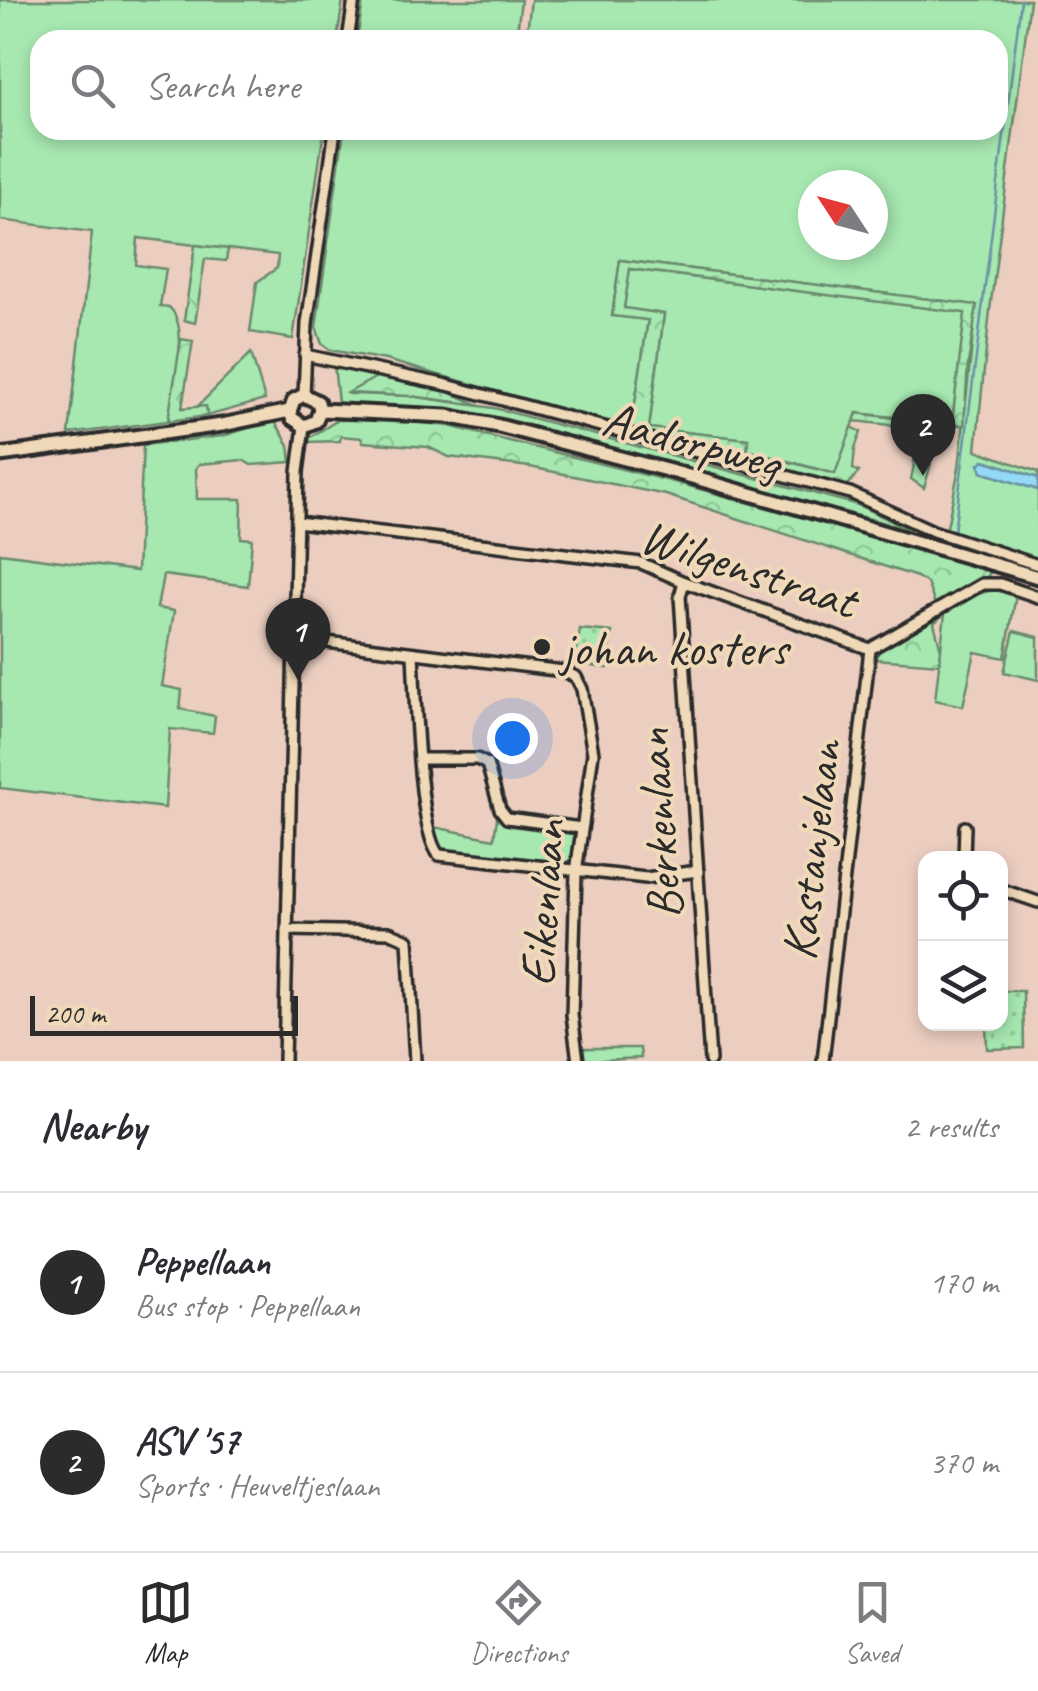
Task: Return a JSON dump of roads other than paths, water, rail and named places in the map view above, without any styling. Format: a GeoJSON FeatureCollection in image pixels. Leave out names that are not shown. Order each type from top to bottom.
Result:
{"type":"FeatureCollection","features":[{"type":"Feature","properties":{"kind":"main road"},"geometry":{"type":"LineString","coordinates":[[304,396],[318,402],[320,410],[316,421],[304,426],[292,418],[290,411],[294,400],[304,396]]}},
{"type":"Feature","properties":{"kind":"main road","name":"Aadorpweg"},"geometry":{"type":"LineString","coordinates":[[320,410],[448,416],[499,426],[1038,576]]}},
{"type":"Feature","properties":{"kind":"main road"},"geometry":{"type":"LineString","coordinates":[[0,455],[222,425],[290,411]]}},
{"type":"Feature","properties":{"kind":"street"},"geometry":{"type":"LineString","coordinates":[[350,30],[354,0]]}},
{"type":"Feature","properties":{"kind":"street"},"geometry":{"type":"LineString","coordinates":[[304,396],[305,355],[334,140]]}},
{"type":"Feature","properties":{"kind":"street"},"geometry":{"type":"LineString","coordinates":[[305,355],[447,384],[850,493],[933,531],[1038,566]]}},
{"type":"Feature","properties":{"kind":"street"},"geometry":{"type":"LineString","coordinates":[[284,1061],[298,472],[304,426]]}},
{"type":"Feature","properties":{"kind":"street","name":"Wilgenstraat"},"geometry":{"type":"LineString","coordinates":[[297,522],[641,563],[870,649],[988,583],[1038,598]]}},
{"type":"Feature","properties":{"kind":"street","name":"Berkenlaan"},"geometry":{"type":"LineString","coordinates":[[684,582],[680,596],[710,1061]]}},
{"type":"Feature","properties":{"kind":"street","name":"Eikenlaan"},"geometry":{"type":"LineString","coordinates":[[294,638],[563,671],[576,677],[582,689],[593,753],[576,872],[572,1015],[578,1061]]}},
{"type":"Feature","properties":{"kind":"street","name":"Kastanjelaan"},"geometry":{"type":"LineString","coordinates":[[823,1061],[870,649]]}},
{"type":"Feature","properties":{"kind":"street"},"geometry":{"type":"LineString","coordinates":[[413,652],[419,759],[431,840],[439,854],[646,878],[698,871]]}},
{"type":"Feature","properties":{"kind":"street"},"geometry":{"type":"LineString","coordinates":[[419,759],[477,759],[487,764],[500,809],[507,818],[581,828]]}},
{"type":"Feature","properties":{"kind":"street"},"geometry":{"type":"LineString","coordinates":[[964,827],[964,851]]}},
{"type":"Feature","properties":{"kind":"street"},"geometry":{"type":"LineString","coordinates":[[1008,892],[1038,902]]}},
{"type":"Feature","properties":{"kind":"street"},"geometry":{"type":"LineString","coordinates":[[286,930],[389,932],[408,940],[415,1061]]}},
{"type":"Feature","properties":{"kind":"water"},"geometry":{"type":"Polygon","coordinates":[[[984,460],[1038,478],[1038,490],[982,472],[979,464],[984,460]]]}},
{"type":"Feature","properties":{"kind":"waterway"},"geometry":{"type":"LineString","coordinates":[[1008,103],[1021,0]]}},
{"type":"Feature","properties":{"kind":"waterway"},"geometry":{"type":"LineString","coordinates":[[954,532],[1003,140]]}},
{"type":"Feature","properties":{"kind":"place","name":"ASV '57"},"geometry":{"type":"Point","coordinates":[923,476]}},
{"type":"Feature","properties":{"kind":"place","name":"johan kosters"},"geometry":{"type":"Point","coordinates":[542,647]}},
{"type":"Feature","properties":{"kind":"place","name":"Peppellaan"},"geometry":{"type":"Point","coordinates":[298,680]}}]}
